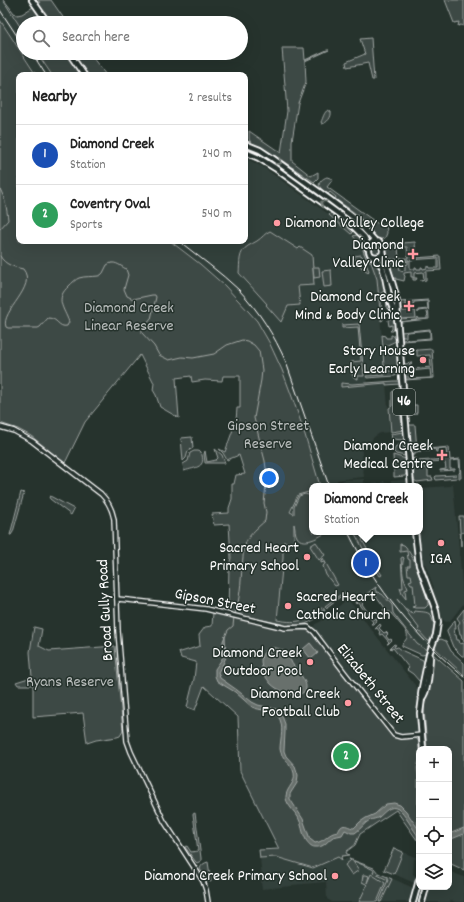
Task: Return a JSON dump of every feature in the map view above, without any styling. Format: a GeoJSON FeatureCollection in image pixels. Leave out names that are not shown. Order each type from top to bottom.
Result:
{"type":"FeatureCollection","features":[{"type":"Feature","properties":{"kind":"main road"},"geometry":{"type":"LineString","coordinates":[[32,0],[43,16]]}},
{"type":"Feature","properties":{"kind":"main road"},"geometry":{"type":"LineString","coordinates":[[74,60],[82,72]]}},
{"type":"Feature","properties":{"kind":"main road","name":"46"},"geometry":{"type":"LineString","coordinates":[[248,146],[260,150],[334,202],[354,218],[376,242],[382,244],[384,259],[396,299],[411,483]]}},
{"type":"Feature","properties":{"kind":"main road","name":"46"},"geometry":{"type":"LineString","coordinates":[[248,153],[266,162],[340,215],[362,234],[366,240],[369,252],[383,269],[388,296],[397,317]]}},
{"type":"Feature","properties":{"kind":"main road"},"geometry":{"type":"LineString","coordinates":[[368,249],[370,244],[376,242]]}},
{"type":"Feature","properties":{"kind":"main road"},"geometry":{"type":"LineString","coordinates":[[372,256],[379,256],[383,251]]}},
{"type":"Feature","properties":{"kind":"main road"},"geometry":{"type":"LineString","coordinates":[[415,535],[419,565],[434,606],[437,619],[437,632],[431,650],[427,685],[425,694],[422,698],[420,713],[423,746]]}},
{"type":"Feature","properties":{"kind":"main road"},"geometry":{"type":"LineString","coordinates":[[413,902],[417,890]]}},
{"type":"Feature","properties":{"kind":"main road"},"geometry":{"type":"LineString","coordinates":[[422,902],[425,890]]}},
{"type":"Feature","properties":{"kind":"street","name":"Broad Gully Road"},"geometry":{"type":"LineString","coordinates":[[0,427],[14,431],[32,441],[98,491],[111,507],[114,519],[119,650],[127,741],[164,821],[202,878],[208,902]]}},
{"type":"Feature","properties":{"kind":"street","name":"Gipson Street"},"geometry":{"type":"LineString","coordinates":[[117,599],[206,609],[277,626],[291,628],[308,627]]}},
{"type":"Feature","properties":{"kind":"street","name":"Elizabeth Street"},"geometry":{"type":"LineString","coordinates":[[308,627],[312,630],[392,733],[401,737],[422,735]]}},
{"type":"Feature","properties":{"kind":"shaded area"},"geometry":{"type":"Polygon","coordinates":[[[0,0],[3,0],[16,20],[16,44],[0,20],[0,0]]]}},
{"type":"Feature","properties":{"kind":"shaded area"},"geometry":{"type":"Polygon","coordinates":[[[26,60],[42,60],[50,72],[34,72],[26,60]]]}},
{"type":"Feature","properties":{"kind":"shaded area"},"geometry":{"type":"Polygon","coordinates":[[[248,160],[263,167],[334,218],[362,247],[366,258],[371,262],[377,279],[385,375],[367,376],[368,385],[386,383],[390,432],[380,433],[371,441],[361,442],[364,477],[337,480],[338,483],[319,483],[291,394],[276,356],[263,330],[238,299],[200,264],[174,244],[248,244],[248,160]]]}},
{"type":"Feature","properties":{"kind":"shaded area"},"geometry":{"type":"Polygon","coordinates":[[[364,479],[364,483],[338,483],[344,480],[364,479]]]}},
{"type":"Feature","properties":{"kind":"shaded area"},"geometry":{"type":"Polygon","coordinates":[[[404,480],[407,483],[385,483],[404,480]]]}},
{"type":"Feature","properties":{"kind":"shaded area"},"geometry":{"type":"Polygon","coordinates":[[[452,483],[464,603],[450,621],[446,622],[443,620],[431,590],[434,588],[425,564],[421,564],[418,535],[423,535],[423,488],[450,486],[452,483]]]}},
{"type":"Feature","properties":{"kind":"shaded area"},"geometry":{"type":"Polygon","coordinates":[[[309,492],[309,535],[412,535],[415,565],[433,616],[433,631],[428,651],[417,644],[393,613],[392,605],[378,593],[375,589],[376,588],[355,602],[351,596],[349,596],[347,591],[304,620],[295,622],[277,620],[283,558],[283,528],[298,495],[309,492]]]}},
{"type":"Feature","properties":{"kind":"shaded area"},"geometry":{"type":"Polygon","coordinates":[[[345,601],[350,602],[418,689],[418,732],[415,734],[402,736],[394,731],[315,630],[315,624],[320,622],[345,601]]]}},
{"type":"Feature","properties":{"kind":"shaded area"},"geometry":{"type":"Polygon","coordinates":[[[225,636],[226,657],[218,672],[220,678],[252,702],[276,709],[282,716],[285,724],[284,751],[286,756],[295,766],[298,775],[297,783],[290,794],[290,799],[303,819],[310,839],[315,843],[319,842],[331,834],[338,832],[343,826],[354,828],[366,818],[375,814],[386,804],[394,803],[400,805],[406,811],[416,826],[416,833],[401,811],[395,808],[390,808],[378,818],[368,821],[355,833],[345,830],[342,835],[333,837],[321,846],[311,846],[306,840],[298,817],[286,799],[287,793],[294,780],[294,773],[280,749],[282,728],[278,716],[272,712],[252,707],[235,692],[217,681],[215,669],[222,659],[223,641],[225,636]]]}},
{"type":"Feature","properties":{"kind":"shaded area"},"geometry":{"type":"Polygon","coordinates":[[[310,643],[318,653],[311,659],[303,649],[310,643]]]}},
{"type":"Feature","properties":{"kind":"shaded area"},"geometry":{"type":"Polygon","coordinates":[[[271,648],[280,649],[288,655],[304,680],[306,688],[304,692],[297,695],[289,694],[277,689],[268,680],[261,664],[261,659],[263,654],[271,648]]]}},
{"type":"Feature","properties":{"kind":"shaded area"},"geometry":{"type":"Polygon","coordinates":[[[464,828],[464,834],[452,839],[452,833],[464,828]]]}},
{"type":"Feature","properties":{"kind":"shaded area"},"geometry":{"type":"Polygon","coordinates":[[[403,852],[416,858],[416,859],[414,858],[413,874],[416,877],[415,883],[394,874],[403,852]]]}},
{"type":"Feature","properties":{"kind":"shaded area","name":"Diamond Creek Primary School"},"geometry":{"type":"Polygon","coordinates":[[[276,857],[313,868],[338,857],[342,860],[348,858],[374,870],[373,873],[388,879],[389,877],[412,887],[414,892],[411,902],[332,902],[327,899],[326,882],[262,889],[260,858],[276,857]]]}},
{"type":"Feature","properties":{"kind":"shaded area"},"geometry":{"type":"Polygon","coordinates":[[[452,872],[464,877],[464,902],[455,902],[451,900],[450,902],[426,902],[428,890],[452,890],[452,872]]]}},
{"type":"Feature","properties":{"kind":"green space"},"geometry":{"type":"Polygon","coordinates":[[[3,0],[17,15],[22,14],[33,7],[39,16],[16,16],[16,20],[3,0]]]}},
{"type":"Feature","properties":{"kind":"green space"},"geometry":{"type":"Polygon","coordinates":[[[38,0],[51,0],[62,16],[46,16],[42,11],[39,4],[40,3],[38,0]]]}},
{"type":"Feature","properties":{"kind":"green space"},"geometry":{"type":"Polygon","coordinates":[[[445,0],[464,0],[463,26],[458,26],[459,22],[454,23],[445,0]]]}},
{"type":"Feature","properties":{"kind":"green space"},"geometry":{"type":"Polygon","coordinates":[[[0,20],[16,44],[16,60],[26,60],[34,72],[16,72],[16,244],[174,244],[225,286],[257,321],[282,370],[303,428],[319,483],[309,483],[309,492],[298,495],[290,512],[294,514],[294,507],[299,496],[305,494],[309,495],[309,535],[322,535],[308,541],[300,540],[297,537],[294,524],[294,542],[283,542],[283,558],[277,620],[291,622],[297,621],[311,616],[323,607],[325,611],[323,610],[314,616],[315,619],[306,624],[295,626],[282,625],[228,613],[229,565],[231,558],[229,524],[214,525],[212,514],[229,513],[232,499],[232,484],[234,484],[236,475],[245,474],[239,455],[227,460],[219,449],[225,452],[236,421],[237,408],[240,408],[240,376],[223,376],[222,381],[205,380],[192,382],[191,376],[176,378],[179,418],[160,407],[153,390],[154,383],[140,355],[85,422],[65,463],[31,436],[18,429],[0,423],[0,20]]]}},
{"type":"Feature","properties":{"kind":"green space"},"geometry":{"type":"Polygon","coordinates":[[[371,38],[374,80],[372,80],[368,63],[347,67],[346,62],[365,54],[360,39],[371,38]]]}},
{"type":"Feature","properties":{"kind":"green space"},"geometry":{"type":"Polygon","coordinates":[[[282,48],[304,48],[305,60],[329,50],[305,61],[306,82],[298,103],[292,141],[292,161],[311,176],[318,172],[318,178],[314,182],[271,153],[251,143],[249,139],[249,131],[281,153],[287,111],[282,48]]]}},
{"type":"Feature","properties":{"kind":"green space"},"geometry":{"type":"Polygon","coordinates":[[[42,60],[71,60],[79,72],[50,72],[42,60]]]}},
{"type":"Feature","properties":{"kind":"green space"},"geometry":{"type":"Polygon","coordinates":[[[76,60],[94,60],[104,72],[85,72],[76,60]]]}},
{"type":"Feature","properties":{"kind":"green space"},"geometry":{"type":"Polygon","coordinates":[[[328,110],[331,112],[330,118],[322,124],[321,122],[324,115],[328,110]]]}},
{"type":"Feature","properties":{"kind":"green space"},"geometry":{"type":"Polygon","coordinates":[[[254,150],[262,153],[328,200],[326,201],[329,203],[328,204],[277,168],[267,159],[254,152],[254,150]]]}},
{"type":"Feature","properties":{"kind":"green space"},"geometry":{"type":"Polygon","coordinates":[[[327,177],[333,179],[327,187],[381,226],[386,221],[387,233],[385,238],[379,239],[373,236],[361,219],[335,199],[336,197],[330,192],[327,195],[319,184],[327,177]]]}},
{"type":"Feature","properties":{"kind":"green space"},"geometry":{"type":"Polygon","coordinates":[[[329,201],[352,218],[372,241],[370,242],[357,226],[329,205],[329,201]]]}},
{"type":"Feature","properties":{"kind":"green space"},"geometry":{"type":"Polygon","coordinates":[[[331,213],[345,224],[353,233],[351,234],[329,215],[331,213]]]}},
{"type":"Feature","properties":{"kind":"green space"},"geometry":{"type":"Polygon","coordinates":[[[270,231],[298,249],[300,247],[312,255],[314,285],[298,286],[300,305],[288,306],[281,322],[239,273],[240,258],[245,248],[259,240],[270,231]]]}},
{"type":"Feature","properties":{"kind":"green space"},"geometry":{"type":"Polygon","coordinates":[[[357,235],[363,241],[367,255],[376,262],[382,275],[385,289],[380,294],[383,320],[381,321],[377,279],[371,262],[366,258],[362,247],[353,236],[357,235]]]}},
{"type":"Feature","properties":{"kind":"green space"},"geometry":{"type":"Polygon","coordinates":[[[415,242],[416,258],[440,256],[441,270],[426,271],[426,280],[421,281],[424,279],[423,272],[414,273],[414,278],[417,278],[416,280],[413,280],[413,277],[411,277],[411,272],[404,273],[404,281],[396,279],[389,263],[401,261],[399,263],[400,271],[405,270],[405,265],[408,264],[408,262],[405,261],[409,260],[388,259],[387,248],[391,245],[400,243],[401,247],[398,247],[399,258],[408,258],[407,247],[404,247],[403,243],[415,242]],[[438,258],[410,260],[410,269],[415,269],[416,267],[417,269],[421,269],[422,267],[423,269],[427,268],[427,266],[429,268],[438,268],[438,258]]]}},
{"type":"Feature","properties":{"kind":"green space"},"geometry":{"type":"Polygon","coordinates":[[[376,245],[381,250],[376,255],[371,250],[376,245]]]}},
{"type":"Feature","properties":{"kind":"green space"},"geometry":{"type":"Polygon","coordinates":[[[361,255],[369,271],[368,272],[356,264],[354,256],[361,255]]]}},
{"type":"Feature","properties":{"kind":"green space"},"geometry":{"type":"Polygon","coordinates":[[[313,267],[319,267],[320,277],[314,278],[313,267]]]}},
{"type":"Feature","properties":{"kind":"green space"},"geometry":{"type":"Polygon","coordinates":[[[331,270],[332,286],[324,287],[322,271],[331,270]]]}},
{"type":"Feature","properties":{"kind":"green space"},"geometry":{"type":"Polygon","coordinates":[[[386,297],[390,305],[395,323],[393,331],[390,331],[392,329],[392,325],[389,326],[388,320],[391,318],[390,308],[387,309],[386,297]]]}},
{"type":"Feature","properties":{"kind":"green space"},"geometry":{"type":"Polygon","coordinates":[[[428,300],[429,319],[400,322],[416,320],[418,317],[419,319],[427,319],[428,315],[426,310],[418,311],[428,309],[427,301],[414,302],[413,306],[411,306],[411,302],[405,302],[406,308],[408,309],[399,309],[399,302],[428,300]]]}},
{"type":"Feature","properties":{"kind":"green space"},"geometry":{"type":"Polygon","coordinates":[[[415,310],[416,318],[400,319],[400,311],[415,310]]]}},
{"type":"Feature","properties":{"kind":"green space"},"geometry":{"type":"Polygon","coordinates":[[[359,324],[364,376],[358,376],[358,379],[352,375],[351,362],[361,361],[358,327],[342,328],[342,325],[359,324]]]}},
{"type":"Feature","properties":{"kind":"green space"},"geometry":{"type":"Polygon","coordinates":[[[430,329],[431,339],[402,341],[407,339],[430,338],[430,330],[407,332],[406,337],[401,336],[401,332],[430,329]]]}},
{"type":"Feature","properties":{"kind":"green space"},"geometry":{"type":"Polygon","coordinates":[[[382,335],[386,338],[391,338],[392,335],[395,337],[396,341],[383,347],[382,335]]]}},
{"type":"Feature","properties":{"kind":"green space"},"geometry":{"type":"Polygon","coordinates":[[[394,347],[397,349],[398,366],[396,368],[384,366],[383,352],[394,347]]]}},
{"type":"Feature","properties":{"kind":"green space"},"geometry":{"type":"Polygon","coordinates":[[[432,349],[434,378],[405,380],[431,378],[430,369],[411,371],[412,377],[405,377],[405,364],[412,363],[410,364],[410,367],[413,369],[431,367],[430,355],[417,356],[417,350],[432,349]]]}},
{"type":"Feature","properties":{"kind":"green space"},"geometry":{"type":"Polygon","coordinates":[[[385,370],[398,374],[395,376],[367,378],[366,376],[385,375],[385,370]]]}},
{"type":"Feature","properties":{"kind":"green space"},"geometry":{"type":"Polygon","coordinates":[[[398,381],[400,384],[386,385],[386,383],[341,387],[341,383],[352,384],[398,381]]]}},
{"type":"Feature","properties":{"kind":"green space"},"geometry":{"type":"Polygon","coordinates":[[[395,390],[398,391],[399,394],[401,419],[404,430],[391,432],[389,408],[392,406],[392,392],[395,390]]]}},
{"type":"Feature","properties":{"kind":"green space"},"geometry":{"type":"Polygon","coordinates":[[[410,405],[417,405],[416,414],[408,414],[408,408],[410,405]]]}},
{"type":"Feature","properties":{"kind":"green space"},"geometry":{"type":"Polygon","coordinates":[[[410,425],[415,425],[417,450],[449,447],[450,460],[460,459],[461,478],[459,478],[459,460],[450,461],[450,469],[455,470],[440,471],[446,469],[445,463],[442,461],[422,463],[423,468],[428,468],[428,477],[432,477],[433,480],[417,482],[414,480],[412,459],[416,458],[416,461],[445,459],[447,456],[446,449],[437,449],[437,452],[435,449],[430,451],[415,452],[415,455],[412,455],[410,425]]]}},
{"type":"Feature","properties":{"kind":"green space"},"geometry":{"type":"Polygon","coordinates":[[[403,432],[404,440],[392,439],[391,434],[403,432]]]}},
{"type":"Feature","properties":{"kind":"green space"},"geometry":{"type":"Polygon","coordinates":[[[192,437],[193,448],[188,451],[186,458],[183,461],[181,438],[192,437]]]}},
{"type":"Feature","properties":{"kind":"green space"},"geometry":{"type":"Polygon","coordinates":[[[402,443],[405,444],[405,456],[394,452],[395,447],[402,443]]]}},
{"type":"Feature","properties":{"kind":"green space"},"geometry":{"type":"Polygon","coordinates":[[[215,449],[222,455],[225,463],[205,463],[205,451],[207,462],[218,458],[215,449]]]}},
{"type":"Feature","properties":{"kind":"green space"},"geometry":{"type":"Polygon","coordinates":[[[194,451],[201,452],[203,461],[199,466],[184,471],[183,464],[188,461],[190,453],[194,451]]]}},
{"type":"Feature","properties":{"kind":"green space"},"geometry":{"type":"Polygon","coordinates":[[[393,455],[406,459],[405,476],[394,477],[393,455]]]}},
{"type":"Feature","properties":{"kind":"green space"},"geometry":{"type":"Polygon","coordinates":[[[456,475],[457,478],[436,480],[435,477],[436,476],[456,475]]]}},
{"type":"Feature","properties":{"kind":"green space"},"geometry":{"type":"Polygon","coordinates":[[[21,492],[24,493],[13,532],[10,535],[21,492]]]}},
{"type":"Feature","properties":{"kind":"green space"},"geometry":{"type":"Polygon","coordinates":[[[50,496],[74,509],[71,515],[50,499],[50,496]]]}},
{"type":"Feature","properties":{"kind":"green space"},"geometry":{"type":"Polygon","coordinates":[[[459,516],[464,516],[464,532],[461,533],[461,546],[459,516]]]}},
{"type":"Feature","properties":{"kind":"green space"},"geometry":{"type":"Polygon","coordinates":[[[356,535],[361,535],[373,561],[382,575],[380,576],[356,535]]]}},
{"type":"Feature","properties":{"kind":"green space"},"geometry":{"type":"Polygon","coordinates":[[[316,542],[325,555],[319,560],[310,546],[316,542]]]}},
{"type":"Feature","properties":{"kind":"green space"},"geometry":{"type":"Polygon","coordinates":[[[400,544],[406,547],[414,560],[428,601],[428,605],[425,608],[412,607],[415,606],[413,584],[409,581],[412,580],[411,575],[408,575],[407,566],[410,566],[410,560],[408,559],[407,551],[400,552],[400,544]]]}},
{"type":"Feature","properties":{"kind":"green space"},"geometry":{"type":"Polygon","coordinates":[[[403,557],[403,574],[408,589],[405,590],[406,599],[400,588],[403,588],[401,558],[403,557]]]}},
{"type":"Feature","properties":{"kind":"green space"},"geometry":{"type":"Polygon","coordinates":[[[323,558],[338,585],[335,586],[326,575],[323,566],[325,563],[321,563],[323,558]]]}},
{"type":"Feature","properties":{"kind":"green space"},"geometry":{"type":"Polygon","coordinates":[[[376,587],[375,589],[377,593],[379,592],[382,594],[392,605],[393,613],[417,644],[428,651],[426,654],[422,655],[402,646],[407,636],[406,632],[390,612],[387,612],[379,618],[378,615],[380,617],[385,613],[383,610],[385,608],[374,593],[371,595],[369,593],[362,599],[364,602],[362,604],[369,614],[372,612],[373,614],[371,616],[374,620],[376,618],[377,621],[373,624],[371,624],[373,622],[358,602],[356,604],[355,602],[376,587]]]}},
{"type":"Feature","properties":{"kind":"green space"},"geometry":{"type":"Polygon","coordinates":[[[344,592],[346,597],[342,599],[340,597],[327,607],[327,609],[325,606],[344,592]]]}},
{"type":"Feature","properties":{"kind":"green space"},"geometry":{"type":"Polygon","coordinates":[[[397,599],[404,608],[411,613],[414,614],[415,611],[425,612],[431,615],[434,624],[432,638],[430,641],[428,641],[418,630],[419,628],[397,599]]]}},
{"type":"Feature","properties":{"kind":"green space"},"geometry":{"type":"Polygon","coordinates":[[[464,609],[464,642],[458,625],[460,622],[457,618],[464,609]]]}},
{"type":"Feature","properties":{"kind":"green space"},"geometry":{"type":"Polygon","coordinates":[[[213,612],[280,629],[307,630],[311,632],[392,735],[400,739],[417,739],[419,746],[416,746],[416,839],[396,810],[360,834],[355,845],[347,851],[346,853],[349,855],[342,856],[342,860],[338,857],[313,868],[276,857],[260,858],[259,850],[279,849],[240,771],[238,717],[204,686],[195,710],[187,707],[194,679],[196,662],[181,658],[179,651],[181,652],[200,646],[199,635],[205,627],[212,626],[213,612]]]}},
{"type":"Feature","properties":{"kind":"green space"},"geometry":{"type":"Polygon","coordinates":[[[455,620],[455,635],[460,644],[464,643],[464,656],[462,656],[453,647],[447,632],[455,620]]]}},
{"type":"Feature","properties":{"kind":"green space"},"geometry":{"type":"Polygon","coordinates":[[[380,624],[381,626],[379,628],[384,633],[386,632],[388,634],[386,636],[389,640],[392,640],[388,644],[389,642],[382,634],[380,635],[377,628],[375,629],[380,624]]]}},
{"type":"Feature","properties":{"kind":"green space","name":"Ryans Reserve"},"geometry":{"type":"Polygon","coordinates":[[[34,627],[42,629],[39,646],[49,651],[115,646],[123,731],[120,736],[87,743],[83,713],[33,717],[33,685],[18,685],[16,682],[32,677],[30,652],[34,627]]]}},
{"type":"Feature","properties":{"kind":"green space"},"geometry":{"type":"Polygon","coordinates":[[[441,639],[446,641],[451,651],[464,663],[464,675],[434,647],[438,640],[441,639]]]}},
{"type":"Feature","properties":{"kind":"green space"},"geometry":{"type":"Polygon","coordinates":[[[394,644],[396,645],[394,646],[395,648],[398,647],[403,651],[423,660],[424,664],[421,681],[419,681],[407,670],[409,668],[393,648],[390,648],[394,644]]]}},
{"type":"Feature","properties":{"kind":"green space"},"geometry":{"type":"Polygon","coordinates":[[[432,653],[464,681],[464,870],[452,864],[452,746],[427,746],[424,708],[432,653]]]}},
{"type":"Feature","properties":{"kind":"green space"},"geometry":{"type":"Polygon","coordinates":[[[195,813],[201,858],[201,861],[197,863],[185,847],[187,846],[191,852],[198,851],[193,814],[195,813]]]}},
{"type":"Feature","properties":{"kind":"green space"},"geometry":{"type":"Polygon","coordinates":[[[394,848],[403,852],[394,874],[384,870],[394,848]]]}},
{"type":"Feature","properties":{"kind":"green space"},"geometry":{"type":"Polygon","coordinates":[[[349,859],[352,860],[359,870],[352,875],[345,865],[351,860],[349,859]]]}},
{"type":"Feature","properties":{"kind":"green space"},"geometry":{"type":"Polygon","coordinates":[[[353,860],[374,868],[378,873],[392,879],[381,902],[379,902],[388,880],[373,873],[374,870],[353,860]]]}},
{"type":"Feature","properties":{"kind":"green space"},"geometry":{"type":"Polygon","coordinates":[[[208,862],[211,882],[206,880],[200,869],[203,864],[208,862]]]}},
{"type":"Feature","properties":{"kind":"green space"},"geometry":{"type":"Polygon","coordinates":[[[371,874],[385,883],[377,902],[359,902],[367,885],[362,882],[363,875],[369,876],[367,883],[371,874]]]}},
{"type":"Feature","properties":{"kind":"waterway"},"geometry":{"type":"LineString","coordinates":[[0,189],[6,204],[8,220],[0,229]]}},
{"type":"Feature","properties":{"kind":"waterway"},"geometry":{"type":"LineString","coordinates":[[0,256],[7,264],[23,269],[26,276],[26,283],[23,291],[8,314],[6,321],[6,327],[8,328],[38,328],[48,318],[51,318],[62,326],[67,326],[69,322],[61,299],[64,291],[78,279],[99,276],[103,273],[107,265],[114,263],[126,269],[128,275],[124,289],[127,296],[133,299],[152,295],[155,295],[156,297],[151,319],[142,330],[142,333],[154,346],[159,355],[169,360],[182,357],[193,358],[214,354],[227,345],[242,340],[254,345],[259,351],[262,370],[254,418],[267,475],[264,503],[266,512],[265,521],[247,539],[245,545],[241,585],[235,614]]}},
{"type":"Feature","properties":{"kind":"waterway"},"geometry":{"type":"LineString","coordinates":[[225,637],[228,630],[233,626],[234,617]]}},
{"type":"Feature","properties":{"kind":"railway"},"geometry":{"type":"LineString","coordinates":[[0,10],[16,34]]}},
{"type":"Feature","properties":{"kind":"railway"},"geometry":{"type":"LineString","coordinates":[[36,60],[44,72]]}},
{"type":"Feature","properties":{"kind":"railway"},"geometry":{"type":"LineString","coordinates":[[183,244],[239,290],[253,306],[271,333],[286,362],[328,483]]}},
{"type":"Feature","properties":{"kind":"railway"},"geometry":{"type":"LineString","coordinates":[[350,535],[371,573],[398,611],[446,662],[464,677]]}},
{"type":"Feature","properties":{"kind":"place","name":"Diamond Valley College"},"geometry":{"type":"Point","coordinates":[277,223]}},
{"type":"Feature","properties":{"kind":"place","name":"Diamond Valley Clinic"},"geometry":{"type":"Point","coordinates":[413,254]}},
{"type":"Feature","properties":{"kind":"place","name":"Diamond Creek Mind & Body Clinic"},"geometry":{"type":"Point","coordinates":[409,306]}},
{"type":"Feature","properties":{"kind":"place","name":"Story House Early Learning"},"geometry":{"type":"Point","coordinates":[423,360]}},
{"type":"Feature","properties":{"kind":"place","name":"Diamond Creek Medical Centre"},"geometry":{"type":"Point","coordinates":[442,455]}},
{"type":"Feature","properties":{"kind":"place","name":"IGA"},"geometry":{"type":"Point","coordinates":[441,543]}},
{"type":"Feature","properties":{"kind":"place","name":"Sacred Heart Primary School"},"geometry":{"type":"Point","coordinates":[307,557]}},
{"type":"Feature","properties":{"kind":"place","name":"Diamond Creek"},"geometry":{"type":"Point","coordinates":[366,563]}},
{"type":"Feature","properties":{"kind":"place","name":"Sacred Heart Catholic Church"},"geometry":{"type":"Point","coordinates":[288,606]}},
{"type":"Feature","properties":{"kind":"place","name":"Diamond Creek Outdoor Pool"},"geometry":{"type":"Point","coordinates":[310,662]}},
{"type":"Feature","properties":{"kind":"place","name":"Diamond Creek Football Club"},"geometry":{"type":"Point","coordinates":[348,703]}},
{"type":"Feature","properties":{"kind":"place","name":"Coventry Oval"},"geometry":{"type":"Point","coordinates":[346,756]}},
{"type":"Feature","properties":{"kind":"place","name":"Diamond Creek Primary School"},"geometry":{"type":"Point","coordinates":[335,876]}},
{"type":"Feature","properties":{"kind":"park label","name":"Diamond Creek Linear Reserve"},"geometry":{"type":"Point","coordinates":[129,317]}},
{"type":"Feature","properties":{"kind":"park label","name":"Gipson Street Reserve"},"geometry":{"type":"Point","coordinates":[268,435]}}]}
